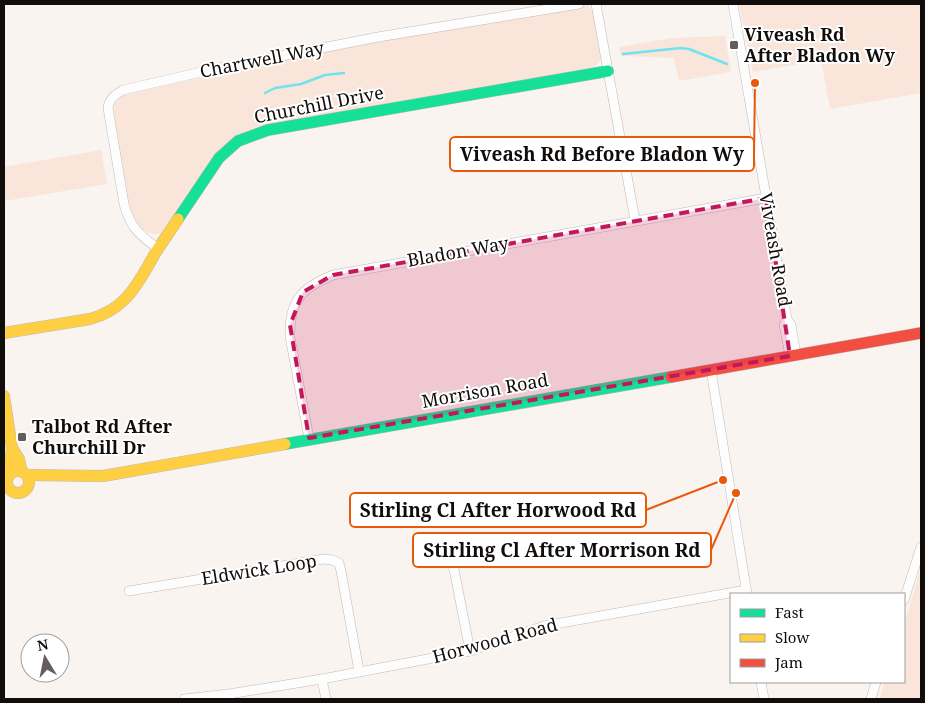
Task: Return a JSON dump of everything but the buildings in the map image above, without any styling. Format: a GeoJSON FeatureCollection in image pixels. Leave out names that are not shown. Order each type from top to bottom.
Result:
{"type":"FeatureCollection","features":[{"type":"Feature","properties":{"kind":"main road","name":"Churchill Drive"},"geometry":{"type":"LineString","coordinates":[[4,333],[90,319],[109,312],[123,303],[133,292],[158,249],[219,158],[232,146],[248,136],[268,130],[608,71]]}},
{"type":"Feature","properties":{"kind":"main road","name":"Morrison Road"},"geometry":{"type":"LineString","coordinates":[[54,476],[28,488],[22,493],[9,492],[7,486],[15,475],[103,476],[309,438],[921,333]]}},
{"type":"Feature","properties":{"kind":"main road"},"geometry":{"type":"LineString","coordinates":[[4,396],[12,448],[10,466],[15,475],[30,484],[28,488]]}},
{"type":"Feature","properties":{"kind":"street","name":"Chartwell Way"},"geometry":{"type":"LineString","coordinates":[[158,249],[138,233],[128,220],[124,204],[108,108],[114,96],[123,90],[210,70],[378,37],[579,4]]}},
{"type":"Feature","properties":{"kind":"street"},"geometry":{"type":"LineString","coordinates":[[596,4],[635,220]]}},
{"type":"Feature","properties":{"kind":"street","name":"Viveash Road"},"geometry":{"type":"LineString","coordinates":[[733,4],[787,319],[791,325],[793,356]]}},
{"type":"Feature","properties":{"kind":"street","name":"Bladon Way"},"geometry":{"type":"LineString","coordinates":[[309,438],[290,337],[290,325],[298,299],[311,285],[332,275],[766,198]]}},
{"type":"Feature","properties":{"kind":"street"},"geometry":{"type":"LineString","coordinates":[[711,370],[747,592]]}},
{"type":"Feature","properties":{"kind":"street"},"geometry":{"type":"LineString","coordinates":[[905,597],[921,547]]}},
{"type":"Feature","properties":{"kind":"street"},"geometry":{"type":"LineString","coordinates":[[446,555],[454,569],[470,651]]}},
{"type":"Feature","properties":{"kind":"street","name":"Eldwick Loop"},"geometry":{"type":"LineString","coordinates":[[129,592],[324,559],[332,560],[338,563],[341,571],[359,671]]}},
{"type":"Feature","properties":{"kind":"street","name":"Horwood Road"},"geometry":{"type":"LineString","coordinates":[[184,699],[229,694],[322,679],[470,651],[544,626],[730,595]]}},
{"type":"Feature","properties":{"kind":"street"},"geometry":{"type":"LineString","coordinates":[[322,679],[326,699]]}},
{"type":"Feature","properties":{"kind":"street"},"geometry":{"type":"LineString","coordinates":[[761,683],[764,699]]}},
{"type":"Feature","properties":{"kind":"street"},"geometry":{"type":"LineString","coordinates":[[871,699],[876,683]]}},
{"type":"Feature","properties":{"kind":"highlighted area"},"geometry":{"type":"Polygon","coordinates":[[[766,198],[790,356],[309,438],[290,325],[303,292],[333,275],[766,198]]]}},
{"type":"Feature","properties":{"kind":"shaded area"},"geometry":{"type":"Polygon","coordinates":[[[571,4],[587,5],[593,14],[601,56],[600,61],[594,67],[249,131],[162,233],[156,234],[146,231],[138,224],[130,210],[113,115],[115,104],[122,96],[369,39],[571,4]]]}},
{"type":"Feature","properties":{"kind":"shaded area"},"geometry":{"type":"Polygon","coordinates":[[[739,4],[921,4],[921,93],[830,109],[821,60],[753,72],[739,4]]]}},
{"type":"Feature","properties":{"kind":"shaded area"},"geometry":{"type":"Polygon","coordinates":[[[725,36],[731,72],[679,81],[674,58],[621,56],[619,47],[671,38],[725,36]]]}},
{"type":"Feature","properties":{"kind":"shaded area"},"geometry":{"type":"Polygon","coordinates":[[[101,150],[107,184],[4,201],[4,167],[101,150]]]}},
{"type":"Feature","properties":{"kind":"shaded area"},"geometry":{"type":"Polygon","coordinates":[[[921,568],[921,699],[879,699],[885,683],[905,683],[905,621],[921,568]]]}},
{"type":"Feature","properties":{"kind":"waterway"},"geometry":{"type":"LineString","coordinates":[[623,54],[681,48],[689,49],[727,64]]}},
{"type":"Feature","properties":{"kind":"waterway"},"geometry":{"type":"LineString","coordinates":[[265,93],[275,88],[301,84],[325,75],[344,73]]}},
{"type":"Feature","properties":{"kind":"traffic: fast"},"geometry":{"type":"LineString","coordinates":[[178,219],[219,158],[238,141],[268,130],[608,71]]}},
{"type":"Feature","properties":{"kind":"traffic: fast"},"geometry":{"type":"LineString","coordinates":[[285,444],[671,377]]}},
{"type":"Feature","properties":{"kind":"traffic: slow"},"geometry":{"type":"LineString","coordinates":[[4,333],[90,319],[103,315],[113,309],[122,302],[137,284],[178,219]]}},
{"type":"Feature","properties":{"kind":"traffic: slow"},"geometry":{"type":"LineString","coordinates":[[4,396],[12,448],[11,473]]}},
{"type":"Feature","properties":{"kind":"traffic: slow"},"geometry":{"type":"LineString","coordinates":[[27,475],[103,476],[285,444]]}},
{"type":"Feature","properties":{"kind":"traffic: slow"},"geometry":{"type":"LineString","coordinates":[[12,448],[19,459],[22,472]]}},
{"type":"Feature","properties":{"kind":"traffic: slow"},"geometry":{"type":"LineString","coordinates":[[18,471],[26,474],[29,482],[26,490],[18,493],[10,490],[7,482],[10,474],[18,471]]}},
{"type":"Feature","properties":{"kind":"traffic: jam"},"geometry":{"type":"LineString","coordinates":[[671,377],[921,333]]}},
{"type":"Feature","properties":{"kind":"place","name":"Viveash Rd After Bladon Wy"},"geometry":{"type":"Point","coordinates":[734,45]}},
{"type":"Feature","properties":{"kind":"place","name":"Viveash Rd Before Bladon Wy"},"geometry":{"type":"Point","coordinates":[755,83]}},
{"type":"Feature","properties":{"kind":"place","name":"Talbot Rd After Churchill Dr"},"geometry":{"type":"Point","coordinates":[22,437]}},
{"type":"Feature","properties":{"kind":"place","name":"Stirling Cl After Horwood Rd"},"geometry":{"type":"Point","coordinates":[723,480]}},
{"type":"Feature","properties":{"kind":"place","name":"Stirling Cl After Morrison Rd"},"geometry":{"type":"Point","coordinates":[736,493]}}]}
